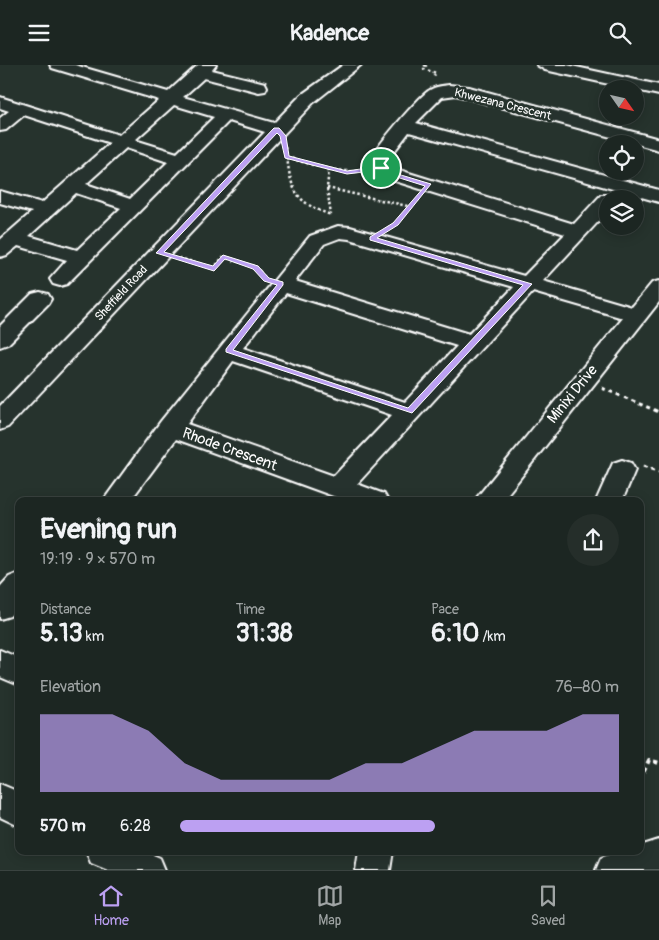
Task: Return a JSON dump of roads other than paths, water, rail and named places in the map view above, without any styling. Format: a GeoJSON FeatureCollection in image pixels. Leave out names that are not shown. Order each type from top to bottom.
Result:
{"type":"FeatureCollection","features":[{"type":"Feature","properties":{"kind":"street"},"geometry":{"type":"LineString","coordinates":[[58,65],[276,130]]}},
{"type":"Feature","properties":{"kind":"street","name":"Sheffield Road"},"geometry":{"type":"LineString","coordinates":[[0,421],[276,130],[307,99],[353,65]]}},
{"type":"Feature","properties":{"kind":"street"},"geometry":{"type":"LineString","coordinates":[[545,65],[659,90]]}},
{"type":"Feature","properties":{"kind":"street"},"geometry":{"type":"LineString","coordinates":[[7,245],[204,68],[259,87]]}},
{"type":"Feature","properties":{"kind":"street","name":"Khwezana Crescent"},"geometry":{"type":"LineString","coordinates":[[577,231],[389,173],[381,168],[381,157],[432,96],[444,90],[452,90],[659,145]]}},
{"type":"Feature","properties":{"kind":"street"},"geometry":{"type":"LineString","coordinates":[[0,102],[180,160]]}},
{"type":"Feature","properties":{"kind":"street"},"geometry":{"type":"LineString","coordinates":[[0,126],[22,109]]}},
{"type":"Feature","properties":{"kind":"street"},"geometry":{"type":"LineString","coordinates":[[60,279],[226,115]]}},
{"type":"Feature","properties":{"kind":"street"},"geometry":{"type":"LineString","coordinates":[[407,126],[600,190]]}},
{"type":"Feature","properties":{"kind":"street"},"geometry":{"type":"LineString","coordinates":[[73,186],[134,206]]}},
{"type":"Feature","properties":{"kind":"street"},"geometry":{"type":"LineString","coordinates":[[644,195],[659,196]]}},
{"type":"Feature","properties":{"kind":"street"},"geometry":{"type":"LineString","coordinates":[[0,197],[46,210]]}},
{"type":"Feature","properties":{"kind":"street"},"geometry":{"type":"LineString","coordinates":[[338,488],[599,208]]}},
{"type":"Feature","properties":{"kind":"street","name":"Rhode Crescent"},"geometry":{"type":"LineString","coordinates":[[364,497],[170,427],[281,284],[317,240],[334,223],[372,239],[528,284]]}},
{"type":"Feature","properties":{"kind":"street"},"geometry":{"type":"LineString","coordinates":[[7,245],[81,258]]}},
{"type":"Feature","properties":{"kind":"street"},"geometry":{"type":"LineString","coordinates":[[281,284],[473,343]]}},
{"type":"Feature","properties":{"kind":"street"},"geometry":{"type":"LineString","coordinates":[[528,284],[636,315]]}},
{"type":"Feature","properties":{"kind":"street","name":"Minixi Drive"},"geometry":{"type":"LineString","coordinates":[[490,497],[659,288]]}},
{"type":"Feature","properties":{"kind":"street"},"geometry":{"type":"LineString","coordinates":[[0,339],[40,299]]}},
{"type":"Feature","properties":{"kind":"street"},"geometry":{"type":"LineString","coordinates":[[0,311],[21,318]]}},
{"type":"Feature","properties":{"kind":"street"},"geometry":{"type":"LineString","coordinates":[[228,351],[409,411]]}},
{"type":"Feature","properties":{"kind":"street"},"geometry":{"type":"LineString","coordinates":[[119,497],[170,427]]}},
{"type":"Feature","properties":{"kind":"street"},"geometry":{"type":"LineString","coordinates":[[610,497],[622,470]]}},
{"type":"Feature","properties":{"kind":"street"},"geometry":{"type":"LineString","coordinates":[[0,607],[15,590]]}},
{"type":"Feature","properties":{"kind":"street"},"geometry":{"type":"LineString","coordinates":[[0,663],[15,670]]}},
{"type":"Feature","properties":{"kind":"street"},"geometry":{"type":"LineString","coordinates":[[0,801],[15,808]]}},
{"type":"Feature","properties":{"kind":"street"},"geometry":{"type":"LineString","coordinates":[[112,855],[148,870]]}},
{"type":"Feature","properties":{"kind":"street"},"geometry":{"type":"LineString","coordinates":[[373,870],[375,855]]}},
{"type":"Feature","properties":{"kind":"street"},"geometry":{"type":"LineString","coordinates":[[613,870],[659,857]]}}]}
